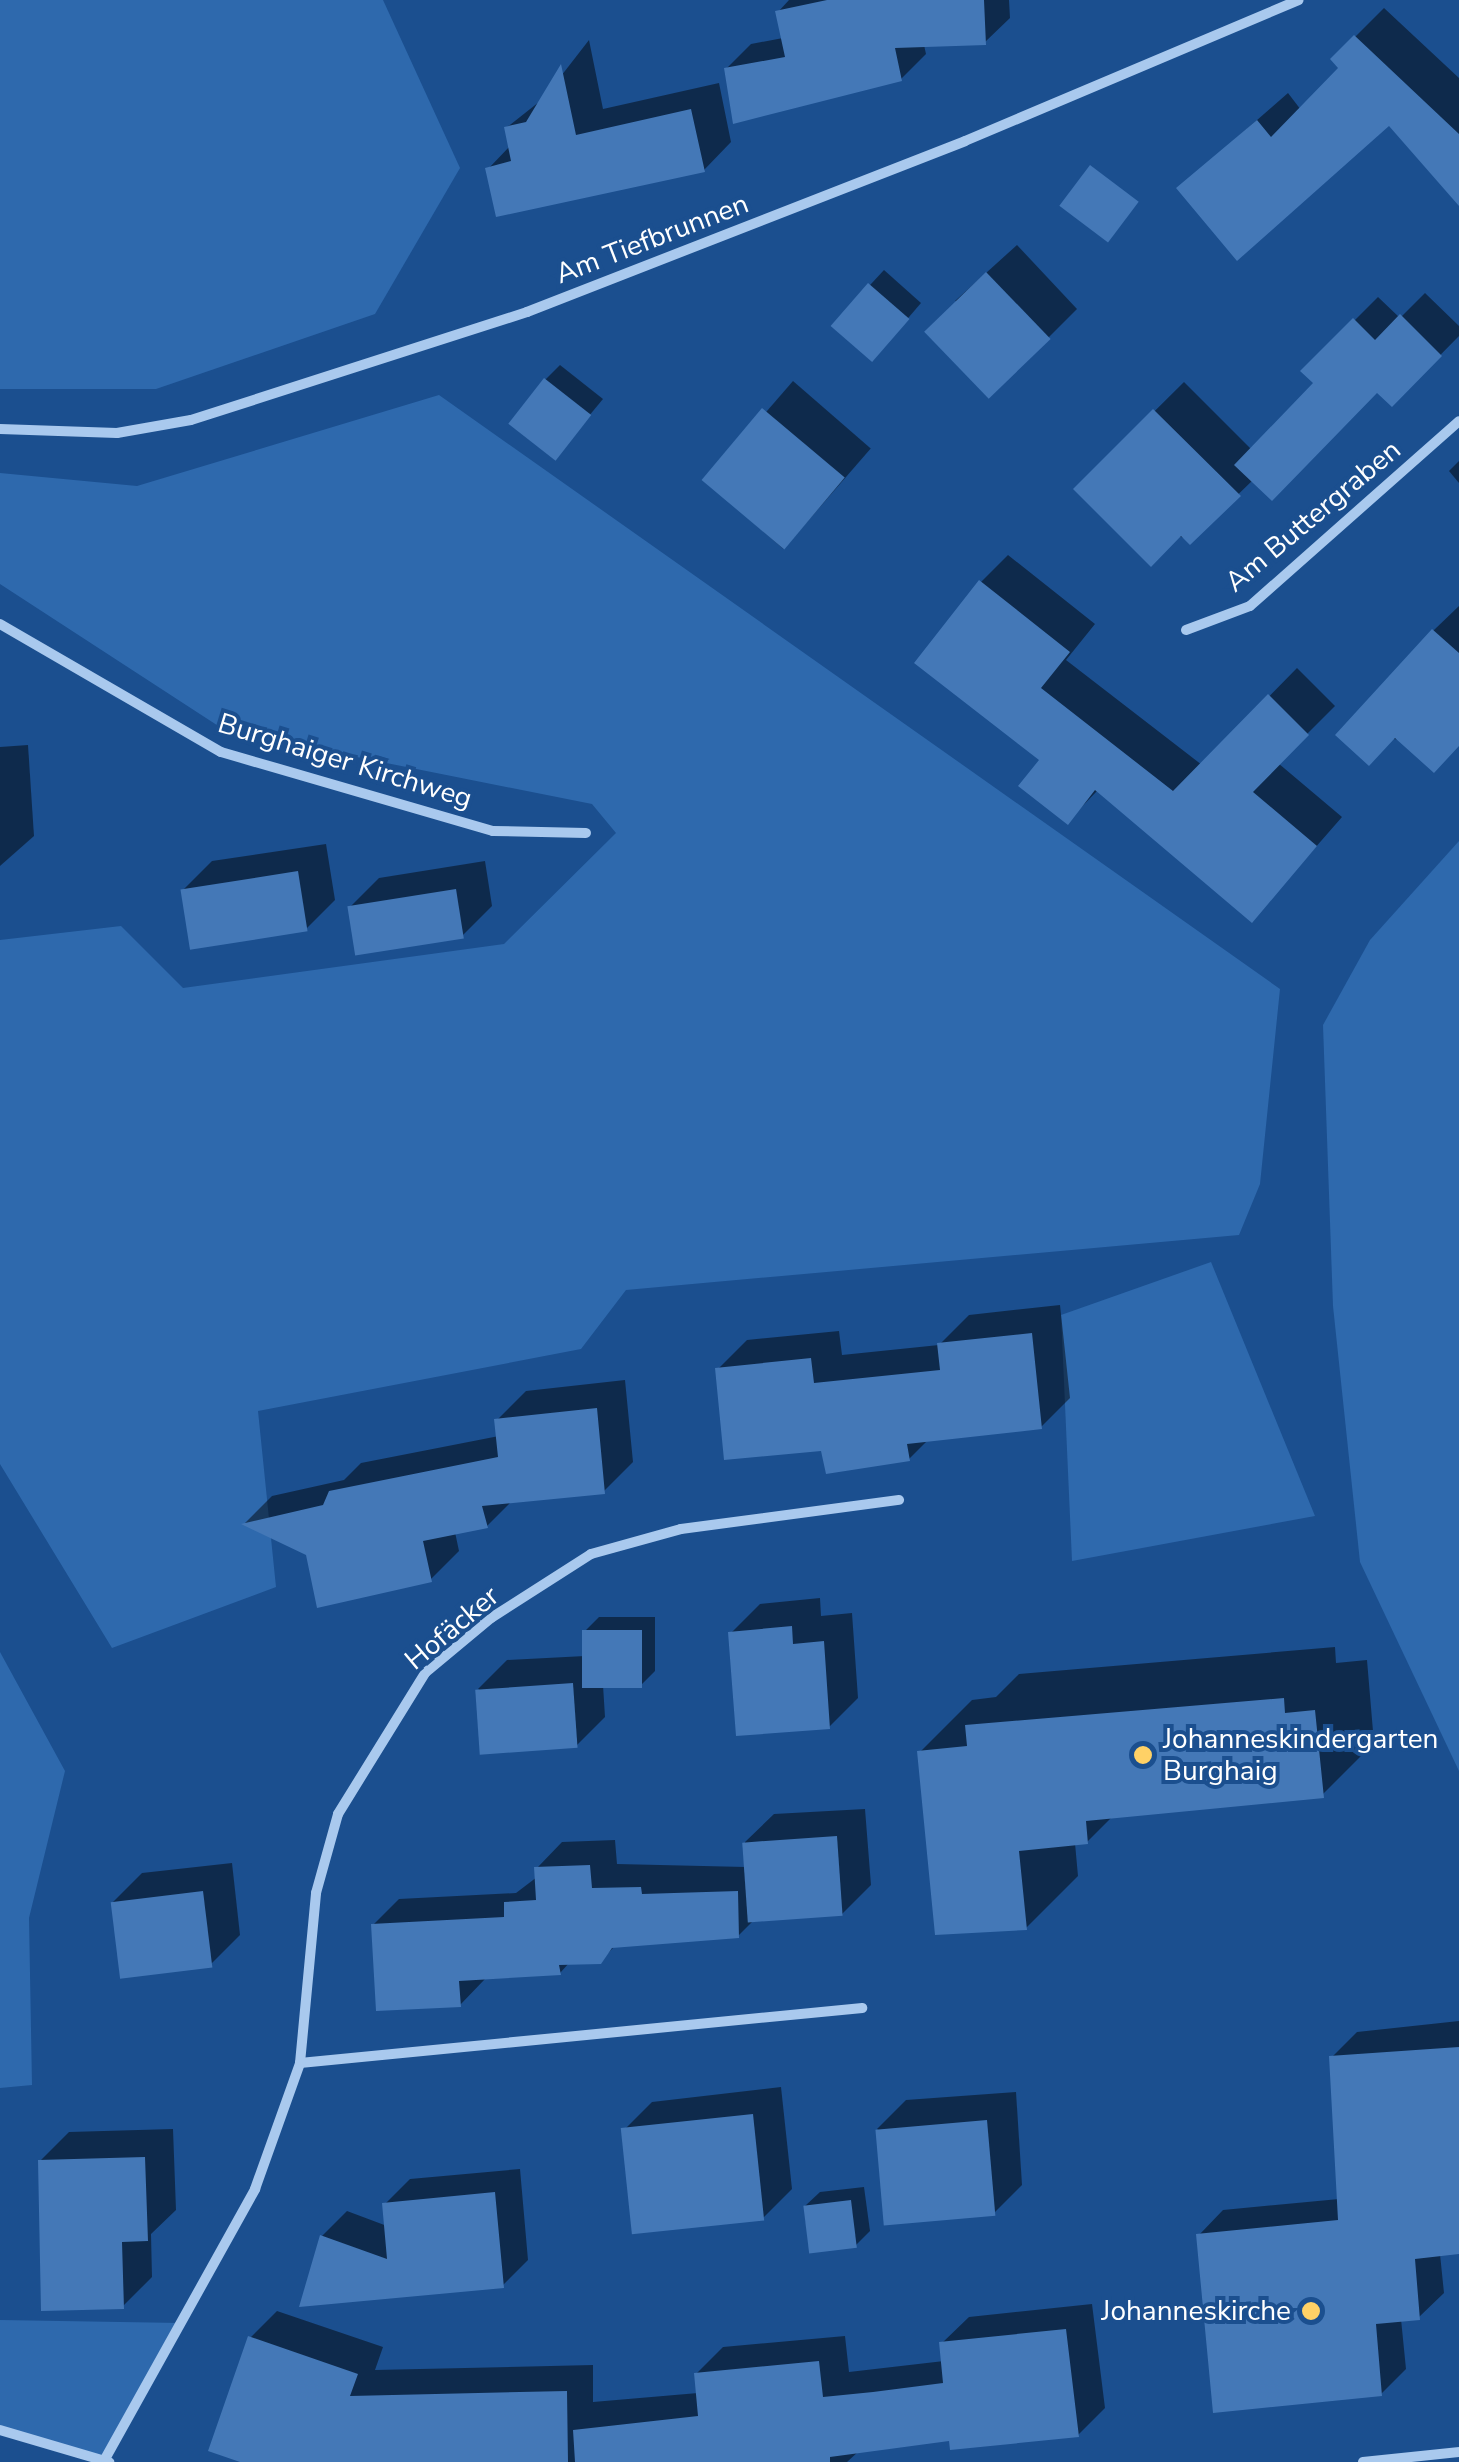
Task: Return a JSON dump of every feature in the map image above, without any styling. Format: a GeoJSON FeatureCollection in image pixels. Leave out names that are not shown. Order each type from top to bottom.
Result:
{"type":"FeatureCollection","features":[{"type":"Feature","properties":{"kind":"street","name":"Am Tiefbrunnen"},"geometry":{"type":"LineString","coordinates":[[0,429],[117,433],[191,420],[527,312],[982,134],[1298,0]]}},
{"type":"Feature","properties":{"kind":"street","name":"Am Buttergraben"},"geometry":{"type":"LineString","coordinates":[[1186,630],[1250,606],[1459,421]]}},
{"type":"Feature","properties":{"kind":"street","name":"Burghaiger Kirchweg"},"geometry":{"type":"LineString","coordinates":[[0,624],[221,752],[493,831],[586,833]]}},
{"type":"Feature","properties":{"kind":"street","name":"Hofäcker"},"geometry":{"type":"LineString","coordinates":[[108,2461],[255,2189],[300,2063],[316,1893],[338,1814],[425,1673],[491,1618],[591,1554],[682,1529],[898,1500]]}},
{"type":"Feature","properties":{"kind":"street"},"geometry":{"type":"LineString","coordinates":[[300,2063],[862,2008]]}},
{"type":"Feature","properties":{"kind":"street"},"geometry":{"type":"LineString","coordinates":[[0,2430],[108,2461]]}},
{"type":"Feature","properties":{"kind":"street"},"geometry":{"type":"LineString","coordinates":[[1363,2462],[1459,2452]]}},
{"type":"Feature","properties":{"kind":"shaded area"},"geometry":{"type":"Polygon","coordinates":[[[0,0],[383,0],[460,168],[375,314],[156,389],[0,389],[0,0]]]}},
{"type":"Feature","properties":{"kind":"shaded area"},"geometry":{"type":"Polygon","coordinates":[[[439,395],[1280,989],[1260,1184],[1239,1235],[626,1290],[581,1349],[258,1411],[276,1587],[112,1648],[0,1464],[0,940],[121,926],[183,988],[504,944],[616,833],[592,804],[226,731],[0,584],[0,473],[137,486],[439,395]]]}},
{"type":"Feature","properties":{"kind":"shaded area"},"geometry":{"type":"Polygon","coordinates":[[[1459,841],[1459,1771],[1360,1562],[1333,1306],[1323,1025],[1370,940],[1459,841]]]}},
{"type":"Feature","properties":{"kind":"shaded area"},"geometry":{"type":"Polygon","coordinates":[[[1211,1262],[1315,1516],[1072,1561],[1061,1315],[1211,1262]]]}},
{"type":"Feature","properties":{"kind":"shaded area"},"geometry":{"type":"Polygon","coordinates":[[[0,1652],[65,1771],[29,1918],[32,2085],[0,2088],[0,1652]]]}},
{"type":"Feature","properties":{"kind":"shaded area"},"geometry":{"type":"Polygon","coordinates":[[[0,2320],[181,2323],[105,2459],[0,2430],[0,2320]]]}},
{"type":"Feature","properties":{"kind":"building"},"geometry":{"type":"Polygon","coordinates":[[[827,0],[984,0],[986,45],[895,48],[902,81],[733,124],[724,68],[785,57],[775,11],[827,0]]]}},
{"type":"Feature","properties":{"kind":"building"},"geometry":{"type":"Polygon","coordinates":[[[1354,35],[1459,134],[1459,206],[1389,126],[1237,261],[1176,188],[1257,120],[1271,137],[1338,68],[1330,59],[1354,35]]]}},
{"type":"Feature","properties":{"kind":"building"},"geometry":{"type":"Polygon","coordinates":[[[561,64],[576,135],[691,109],[705,172],[496,217],[485,168],[511,161],[504,127],[526,122],[561,64]]]}},
{"type":"Feature","properties":{"kind":"building"},"geometry":{"type":"Polygon","coordinates":[[[1090,165],[1139,202],[1108,242],[1059,206],[1090,165]]]}},
{"type":"Feature","properties":{"kind":"building"},"geometry":{"type":"Polygon","coordinates":[[[986,272],[1051,339],[989,399],[924,332],[986,272]]]}},
{"type":"Feature","properties":{"kind":"building"},"geometry":{"type":"Polygon","coordinates":[[[868,283],[910,319],[872,362],[831,326],[868,283]]]}},
{"type":"Feature","properties":{"kind":"building"},"geometry":{"type":"Polygon","coordinates":[[[1400,314],[1442,356],[1392,407],[1377,393],[1272,501],[1234,465],[1313,383],[1300,371],[1353,318],[1375,340],[1400,314]]]}},
{"type":"Feature","properties":{"kind":"building"},"geometry":{"type":"Polygon","coordinates":[[[544,378],[591,415],[556,461],[508,424],[544,378]]]}},
{"type":"Feature","properties":{"kind":"building"},"geometry":{"type":"Polygon","coordinates":[[[762,408],[845,477],[784,549],[702,480],[762,408]]]}},
{"type":"Feature","properties":{"kind":"building"},"geometry":{"type":"Polygon","coordinates":[[[1153,409],[1241,496],[1190,545],[1181,536],[1151,567],[1073,489],[1153,409]]]}},
{"type":"Feature","properties":{"kind":"building"},"geometry":{"type":"Polygon","coordinates":[[[979,580],[1070,652],[1041,688],[1173,791],[1268,694],[1309,735],[1253,792],[1317,846],[1252,923],[1095,790],[1068,825],[1018,786],[1039,760],[914,663],[979,580]]]}},
{"type":"Feature","properties":{"kind":"building"},"geometry":{"type":"Polygon","coordinates":[[[1432,629],[1459,653],[1459,746],[1434,773],[1395,738],[1369,766],[1335,735],[1432,629]]]}},
{"type":"Feature","properties":{"kind":"building"},"geometry":{"type":"Polygon","coordinates":[[[298,871],[308,931],[190,950],[180,890],[298,871]]]}},
{"type":"Feature","properties":{"kind":"building"},"geometry":{"type":"Polygon","coordinates":[[[456,889],[464,938],[355,956],[347,906],[456,889]]]}},
{"type":"Feature","properties":{"kind":"building"},"geometry":{"type":"Polygon","coordinates":[[[1032,1333],[1042,1429],[907,1444],[910,1461],[826,1474],[821,1451],[724,1460],[715,1368],[811,1358],[814,1383],[940,1370],[937,1343],[1032,1333]]]}},
{"type":"Feature","properties":{"kind":"building"},"geometry":{"type":"Polygon","coordinates":[[[597,1408],[605,1494],[482,1506],[488,1528],[423,1541],[432,1582],[317,1608],[306,1555],[241,1524],[323,1505],[329,1491],[498,1457],[494,1419],[597,1408]]]}},
{"type":"Feature","properties":{"kind":"building"},"geometry":{"type":"Polygon","coordinates":[[[792,1626],[793,1644],[824,1641],[830,1729],[736,1736],[728,1632],[792,1626]]]}},
{"type":"Feature","properties":{"kind":"building"},"geometry":{"type":"Polygon","coordinates":[[[582,1630],[642,1630],[642,1688],[582,1688],[582,1630]]]}},
{"type":"Feature","properties":{"kind":"building"},"geometry":{"type":"Polygon","coordinates":[[[573,1683],[578,1748],[480,1755],[475,1690],[573,1683]]]}},
{"type":"Feature","properties":{"kind":"building"},"geometry":{"type":"Polygon","coordinates":[[[1284,1698],[1285,1713],[1315,1710],[1324,1798],[1086,1821],[1088,1844],[1019,1851],[1027,1930],[935,1935],[917,1751],[967,1746],[965,1725],[1284,1698]]]}},
{"type":"Feature","properties":{"kind":"building"},"geometry":{"type":"Polygon","coordinates":[[[837,1836],[843,1916],[748,1922],[742,1843],[837,1836]]]}},
{"type":"Feature","properties":{"kind":"building"},"geometry":{"type":"Polygon","coordinates":[[[590,1865],[592,1888],[641,1887],[642,1894],[738,1891],[739,1938],[612,1948],[601,1964],[559,1965],[561,1975],[459,1981],[461,2007],[376,2011],[371,1924],[504,1917],[504,1902],[536,1900],[534,1867],[590,1865]]]}},
{"type":"Feature","properties":{"kind":"building"},"geometry":{"type":"Polygon","coordinates":[[[203,1891],[212,1967],[120,1979],[111,1902],[203,1891]]]}},
{"type":"Feature","properties":{"kind":"building"},"geometry":{"type":"Polygon","coordinates":[[[1459,2047],[1459,2254],[1415,2259],[1420,2320],[1376,2324],[1382,2396],[1213,2413],[1196,2234],[1338,2220],[1329,2056],[1459,2047]]]}},
{"type":"Feature","properties":{"kind":"building"},"geometry":{"type":"Polygon","coordinates":[[[753,2114],[764,2220],[632,2234],[621,2128],[753,2114]]]}},
{"type":"Feature","properties":{"kind":"building"},"geometry":{"type":"Polygon","coordinates":[[[987,2120],[995,2216],[884,2225],[875,2130],[987,2120]]]}},
{"type":"Feature","properties":{"kind":"building"},"geometry":{"type":"Polygon","coordinates":[[[145,2157],[148,2241],[122,2242],[124,2309],[41,2311],[38,2160],[145,2157]]]}},
{"type":"Feature","properties":{"kind":"building"},"geometry":{"type":"Polygon","coordinates":[[[495,2192],[504,2288],[299,2307],[320,2235],[387,2259],[382,2203],[495,2192]]]}},
{"type":"Feature","properties":{"kind":"building"},"geometry":{"type":"Polygon","coordinates":[[[851,2200],[857,2248],[809,2253],[803,2206],[851,2200]]]}},
{"type":"Feature","properties":{"kind":"building"},"geometry":{"type":"Polygon","coordinates":[[[1066,2329],[1079,2437],[950,2450],[949,2441],[830,2457],[830,2462],[575,2462],[573,2430],[698,2416],[694,2373],[819,2361],[823,2397],[873,2392],[943,2383],[939,2342],[1066,2329]]]}},
{"type":"Feature","properties":{"kind":"building"},"geometry":{"type":"Polygon","coordinates":[[[248,2336],[358,2374],[350,2396],[567,2391],[568,2462],[240,2462],[208,2451],[248,2336]]]}},
{"type":"Feature","properties":{"kind":"place","name":"Johanneskindergarten Burghaig"},"geometry":{"type":"Point","coordinates":[1143,1755]}},
{"type":"Feature","properties":{"kind":"place","name":"Johanneskirche"},"geometry":{"type":"Point","coordinates":[1311,2311]}}]}
